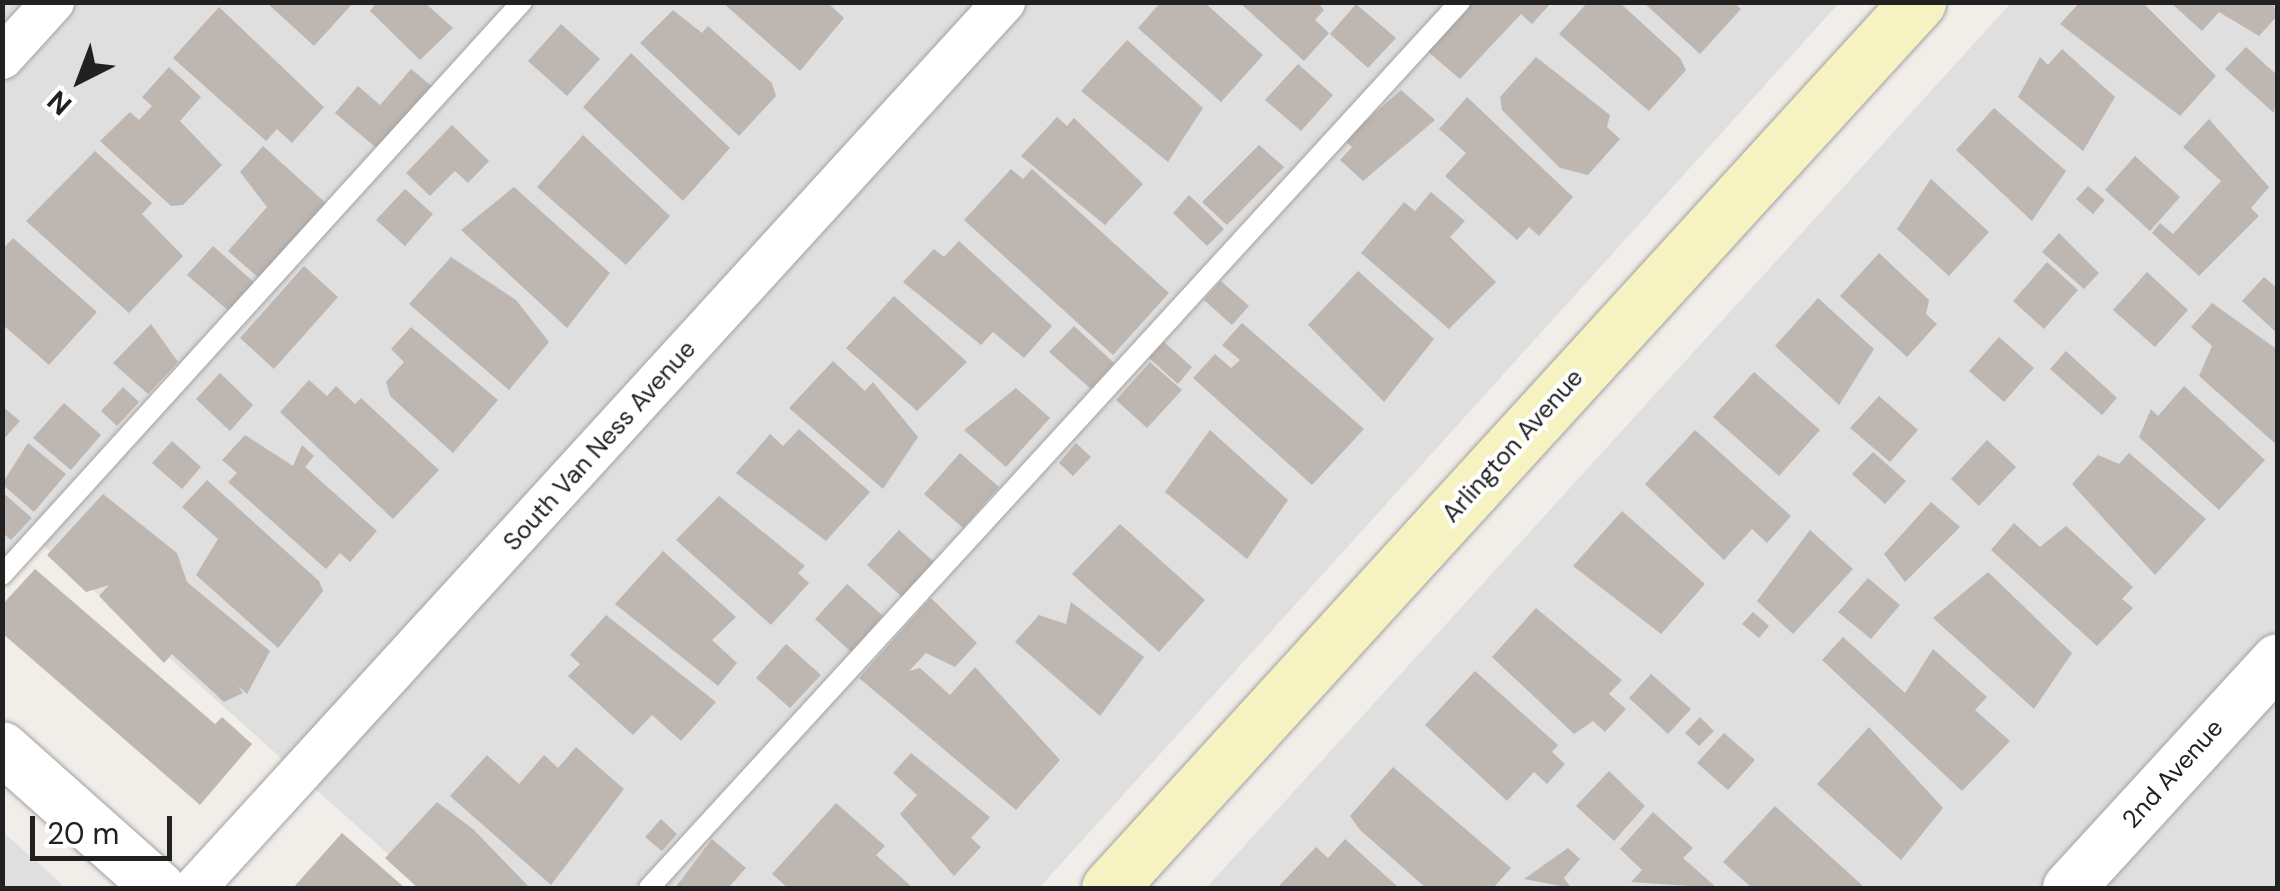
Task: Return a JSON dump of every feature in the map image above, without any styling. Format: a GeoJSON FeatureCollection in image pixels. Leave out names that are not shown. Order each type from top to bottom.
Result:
{"type":"FeatureCollection","features":[{"type":"Feature","properties":{"kind":"main road","name":"Arlington Avenue"},"geometry":{"type":"LineString","coordinates":[[1109,888],[1918,2]]}},
{"type":"Feature","properties":{"kind":"street"},"geometry":{"type":"LineString","coordinates":[[2,58],[53,2]]}},
{"type":"Feature","properties":{"kind":"street","name":"South Van Ness Avenue"},"geometry":{"type":"LineString","coordinates":[[195,888],[1004,2]]}},
{"type":"Feature","properties":{"kind":"street","name":"2nd Avenue"},"geometry":{"type":"LineString","coordinates":[[2069,888],[2278,660]]}},
{"type":"Feature","properties":{"kind":"street"},"geometry":{"type":"LineString","coordinates":[[2,748],[159,888]]}},
{"type":"Feature","properties":{"kind":"lane"},"geometry":{"type":"LineString","coordinates":[[2,575],[522,2]]}},
{"type":"Feature","properties":{"kind":"lane"},"geometry":{"type":"LineString","coordinates":[[649,888],[1460,2]]}},
{"type":"Feature","properties":{"kind":"shaded area"},"geometry":{"type":"Polygon","coordinates":[[[3,3],[1839,3],[1039,888],[426,888],[41,543],[3,586],[3,3]]]}},
{"type":"Feature","properties":{"kind":"shaded area"},"geometry":{"type":"Polygon","coordinates":[[[2011,3],[2277,3],[2277,888],[1206,888],[2011,3]]]}},
{"type":"Feature","properties":{"kind":"shaded area"},"geometry":{"type":"Polygon","coordinates":[[[3,832],[66,888],[3,888],[3,832]]]}},
{"type":"Feature","properties":{"kind":"building"},"geometry":{"type":"Polygon","coordinates":[[[266,2],[354,2],[314,46],[266,2]]]}},
{"type":"Feature","properties":{"kind":"building"},"geometry":{"type":"Polygon","coordinates":[[[377,2],[424,2],[453,28],[420,60],[370,11],[377,2]]]}},
{"type":"Feature","properties":{"kind":"building"},"geometry":{"type":"Polygon","coordinates":[[[722,2],[827,2],[844,18],[800,71],[722,2]]]}},
{"type":"Feature","properties":{"kind":"building"},"geometry":{"type":"Polygon","coordinates":[[[1161,2],[1204,2],[1263,55],[1221,102],[1138,28],[1161,2]]]}},
{"type":"Feature","properties":{"kind":"building"},"geometry":{"type":"Polygon","coordinates":[[[1239,2],[1317,2],[1324,10],[1315,20],[1329,33],[1304,61],[1239,2]]]}},
{"type":"Feature","properties":{"kind":"building"},"geometry":{"type":"Polygon","coordinates":[[[1468,2],[1552,2],[1532,24],[1521,14],[1460,79],[1426,50],[1468,2]]]}},
{"type":"Feature","properties":{"kind":"building"},"geometry":{"type":"Polygon","coordinates":[[[1588,2],[1619,2],[1680,58],[1686,70],[1649,111],[1559,34],[1588,2]]]}},
{"type":"Feature","properties":{"kind":"building"},"geometry":{"type":"Polygon","coordinates":[[[1643,2],[1733,2],[1741,9],[1700,54],[1643,2]]]}},
{"type":"Feature","properties":{"kind":"building"},"geometry":{"type":"Polygon","coordinates":[[[2080,2],[2142,2],[2216,76],[2180,116],[2060,24],[2080,2]]]}},
{"type":"Feature","properties":{"kind":"building"},"geometry":{"type":"Polygon","coordinates":[[[2170,2],[2272,2],[2278,15],[2259,36],[2219,12],[2202,31],[2170,2]]]}},
{"type":"Feature","properties":{"kind":"building"},"geometry":{"type":"Polygon","coordinates":[[[1356,4],[1396,38],[1368,68],[1330,34],[1356,4]]]}},
{"type":"Feature","properties":{"kind":"building"},"geometry":{"type":"Polygon","coordinates":[[[219,7],[324,107],[292,143],[277,129],[266,141],[173,58],[219,7]]]}},
{"type":"Feature","properties":{"kind":"building"},"geometry":{"type":"Polygon","coordinates":[[[673,10],[702,33],[708,26],[772,83],[776,96],[739,136],[640,43],[673,10]]]}},
{"type":"Feature","properties":{"kind":"building"},"geometry":{"type":"Polygon","coordinates":[[[561,24],[600,59],[567,96],[528,61],[561,24]]]}},
{"type":"Feature","properties":{"kind":"building"},"geometry":{"type":"Polygon","coordinates":[[[1127,40],[1203,108],[1168,162],[1081,91],[1127,40]]]}},
{"type":"Feature","properties":{"kind":"building"},"geometry":{"type":"Polygon","coordinates":[[[2246,47],[2278,76],[2274,113],[2225,69],[2246,47]]]}},
{"type":"Feature","properties":{"kind":"building"},"geometry":{"type":"Polygon","coordinates":[[[2062,49],[2115,97],[2083,151],[2018,97],[2040,57],[2048,65],[2062,49]]]}},
{"type":"Feature","properties":{"kind":"building"},"geometry":{"type":"Polygon","coordinates":[[[631,53],[730,148],[683,201],[583,107],[631,53]]]}},
{"type":"Feature","properties":{"kind":"building"},"geometry":{"type":"Polygon","coordinates":[[[1536,57],[1610,115],[1607,127],[1620,139],[1588,175],[1560,168],[1502,110],[1500,97],[1536,57]]]}},
{"type":"Feature","properties":{"kind":"building"},"geometry":{"type":"Polygon","coordinates":[[[1298,64],[1333,95],[1301,131],[1265,100],[1298,64]]]}},
{"type":"Feature","properties":{"kind":"building"},"geometry":{"type":"Polygon","coordinates":[[[169,67],[201,97],[180,121],[222,165],[183,205],[171,206],[100,141],[130,112],[139,120],[152,106],[142,97],[169,67]]]}},
{"type":"Feature","properties":{"kind":"building"},"geometry":{"type":"Polygon","coordinates":[[[411,69],[434,88],[380,151],[335,113],[358,86],[380,105],[411,69]]]}},
{"type":"Feature","properties":{"kind":"building"},"geometry":{"type":"Polygon","coordinates":[[[1401,90],[1435,120],[1363,181],[1340,160],[1352,147],[1344,140],[1401,90]]]}},
{"type":"Feature","properties":{"kind":"building"},"geometry":{"type":"Polygon","coordinates":[[[1467,97],[1573,197],[1539,236],[1529,227],[1517,240],[1445,176],[1466,153],[1439,129],[1467,97]]]}},
{"type":"Feature","properties":{"kind":"building"},"geometry":{"type":"Polygon","coordinates":[[[1994,108],[2066,171],[2032,221],[1956,150],[1994,108]]]}},
{"type":"Feature","properties":{"kind":"building"},"geometry":{"type":"Polygon","coordinates":[[[1057,117],[1067,126],[1074,118],[1143,184],[1105,225],[1021,156],[1057,117]]]}},
{"type":"Feature","properties":{"kind":"building"},"geometry":{"type":"Polygon","coordinates":[[[2209,119],[2269,187],[2251,208],[2259,216],[2199,276],[2152,233],[2160,223],[2173,234],[2221,181],[2183,147],[2209,119]]]}},
{"type":"Feature","properties":{"kind":"building"},"geometry":{"type":"Polygon","coordinates":[[[452,125],[489,161],[468,183],[455,171],[430,196],[406,173],[452,125]]]}},
{"type":"Feature","properties":{"kind":"building"},"geometry":{"type":"Polygon","coordinates":[[[583,135],[670,216],[626,265],[537,187],[583,135]]]}},
{"type":"Feature","properties":{"kind":"building"},"geometry":{"type":"Polygon","coordinates":[[[1259,145],[1284,167],[1227,225],[1202,202],[1259,145]]]}},
{"type":"Feature","properties":{"kind":"building"},"geometry":{"type":"Polygon","coordinates":[[[263,146],[328,205],[261,280],[228,251],[267,207],[240,172],[263,146]]]}},
{"type":"Feature","properties":{"kind":"building"},"geometry":{"type":"Polygon","coordinates":[[[95,151],[152,203],[142,214],[183,256],[129,313],[26,221],[95,151]]]}},
{"type":"Feature","properties":{"kind":"building"},"geometry":{"type":"Polygon","coordinates":[[[2135,156],[2180,197],[2150,231],[2105,190],[2135,156]]]}},
{"type":"Feature","properties":{"kind":"building"},"geometry":{"type":"Polygon","coordinates":[[[1011,169],[1023,179],[1032,169],[1169,293],[1113,355],[964,220],[1011,169]]]}},
{"type":"Feature","properties":{"kind":"building"},"geometry":{"type":"Polygon","coordinates":[[[1931,179],[1989,232],[1949,276],[1897,229],[1931,179]]]}},
{"type":"Feature","properties":{"kind":"building"},"geometry":{"type":"Polygon","coordinates":[[[2088,186],[2105,200],[2093,214],[2076,199],[2088,186]]]}},
{"type":"Feature","properties":{"kind":"building"},"geometry":{"type":"Polygon","coordinates":[[[514,187],[610,273],[567,328],[461,230],[514,187]]]}},
{"type":"Feature","properties":{"kind":"building"},"geometry":{"type":"Polygon","coordinates":[[[405,189],[433,214],[405,246],[376,220],[405,189]]]}},
{"type":"Feature","properties":{"kind":"building"},"geometry":{"type":"Polygon","coordinates":[[[1431,192],[1465,221],[1450,237],[1496,282],[1449,329],[1361,253],[1404,202],[1415,211],[1431,192]]]}},
{"type":"Feature","properties":{"kind":"building"},"geometry":{"type":"Polygon","coordinates":[[[1189,195],[1224,229],[1207,246],[1173,213],[1189,195]]]}},
{"type":"Feature","properties":{"kind":"building"},"geometry":{"type":"Polygon","coordinates":[[[2059,233],[2099,273],[2084,289],[2042,252],[2059,233]]]}},
{"type":"Feature","properties":{"kind":"building"},"geometry":{"type":"Polygon","coordinates":[[[13,238],[97,312],[49,365],[2,324],[2,250],[13,238]]]}},
{"type":"Feature","properties":{"kind":"building"},"geometry":{"type":"Polygon","coordinates":[[[959,241],[1052,326],[1024,358],[993,332],[981,345],[903,282],[934,249],[944,257],[959,241]]]}},
{"type":"Feature","properties":{"kind":"building"},"geometry":{"type":"Polygon","coordinates":[[[213,246],[256,284],[231,313],[187,275],[213,246]]]}},
{"type":"Feature","properties":{"kind":"building"},"geometry":{"type":"Polygon","coordinates":[[[1879,253],[1929,300],[1926,314],[1937,324],[1907,357],[1840,296],[1879,253]]]}},
{"type":"Feature","properties":{"kind":"building"},"geometry":{"type":"Polygon","coordinates":[[[451,257],[516,300],[549,342],[509,390],[409,304],[451,257]]]}},
{"type":"Feature","properties":{"kind":"building"},"geometry":{"type":"Polygon","coordinates":[[[2047,262],[2078,290],[2044,329],[2013,301],[2047,262]]]}},
{"type":"Feature","properties":{"kind":"building"},"geometry":{"type":"Polygon","coordinates":[[[304,266],[338,297],[274,369],[240,338],[304,266]]]}},
{"type":"Feature","properties":{"kind":"building"},"geometry":{"type":"Polygon","coordinates":[[[1358,271],[1434,339],[1384,402],[1308,325],[1358,271]]]}},
{"type":"Feature","properties":{"kind":"building"},"geometry":{"type":"Polygon","coordinates":[[[2147,272],[2188,310],[2155,347],[2113,310],[2147,272]]]}},
{"type":"Feature","properties":{"kind":"building"},"geometry":{"type":"Polygon","coordinates":[[[2264,277],[2278,289],[2278,334],[2242,301],[2264,277]]]}},
{"type":"Feature","properties":{"kind":"building"},"geometry":{"type":"Polygon","coordinates":[[[1221,281],[1249,306],[1232,325],[1204,300],[1221,281]]]}},
{"type":"Feature","properties":{"kind":"building"},"geometry":{"type":"Polygon","coordinates":[[[894,296],[967,362],[917,411],[846,348],[894,296]]]}},
{"type":"Feature","properties":{"kind":"building"},"geometry":{"type":"Polygon","coordinates":[[[1818,298],[1874,349],[1839,405],[1775,346],[1818,298]]]}},
{"type":"Feature","properties":{"kind":"building"},"geometry":{"type":"Polygon","coordinates":[[[2212,303],[2278,350],[2278,446],[2199,376],[2212,346],[2191,327],[2212,303]]]}},
{"type":"Feature","properties":{"kind":"building"},"geometry":{"type":"Polygon","coordinates":[[[1242,323],[1364,429],[1312,485],[1193,378],[1215,354],[1231,368],[1240,360],[1222,345],[1242,323]]]}},
{"type":"Feature","properties":{"kind":"building"},"geometry":{"type":"Polygon","coordinates":[[[151,324],[178,362],[148,394],[113,363],[151,324]]]}},
{"type":"Feature","properties":{"kind":"building"},"geometry":{"type":"Polygon","coordinates":[[[1074,326],[1114,363],[1091,389],[1049,352],[1074,326]]]}},
{"type":"Feature","properties":{"kind":"building"},"geometry":{"type":"Polygon","coordinates":[[[411,327],[498,400],[453,453],[390,396],[386,382],[404,362],[391,349],[411,327]]]}},
{"type":"Feature","properties":{"kind":"building"},"geometry":{"type":"Polygon","coordinates":[[[1999,337],[2034,368],[2004,402],[1969,371],[1999,337]]]}},
{"type":"Feature","properties":{"kind":"building"},"geometry":{"type":"Polygon","coordinates":[[[1164,342],[1192,367],[1178,384],[1149,358],[1164,342]]]}},
{"type":"Feature","properties":{"kind":"building"},"geometry":{"type":"Polygon","coordinates":[[[2066,351],[2117,398],[2102,415],[2050,369],[2066,351]]]}},
{"type":"Feature","properties":{"kind":"building"},"geometry":{"type":"Polygon","coordinates":[[[833,361],[865,391],[873,382],[918,437],[883,489],[789,408],[833,361]]]}},
{"type":"Feature","properties":{"kind":"building"},"geometry":{"type":"Polygon","coordinates":[[[1150,362],[1182,390],[1147,428],[1116,400],[1150,362]]]}},
{"type":"Feature","properties":{"kind":"building"},"geometry":{"type":"Polygon","coordinates":[[[1754,372],[1820,430],[1779,476],[1713,417],[1754,372]]]}},
{"type":"Feature","properties":{"kind":"building"},"geometry":{"type":"Polygon","coordinates":[[[220,373],[253,405],[230,431],[196,399],[220,373]]]}},
{"type":"Feature","properties":{"kind":"building"},"geometry":{"type":"Polygon","coordinates":[[[309,380],[327,396],[336,386],[355,404],[361,398],[439,470],[393,519],[280,412],[309,380]]]}},
{"type":"Feature","properties":{"kind":"building"},"geometry":{"type":"Polygon","coordinates":[[[2184,386],[2265,460],[2219,510],[2139,437],[2151,409],[2158,416],[2184,386]]]}},
{"type":"Feature","properties":{"kind":"building"},"geometry":{"type":"Polygon","coordinates":[[[123,387],[139,402],[117,426],[101,411],[123,387]]]}},
{"type":"Feature","properties":{"kind":"building"},"geometry":{"type":"Polygon","coordinates":[[[1016,388],[1050,418],[1006,467],[964,430],[1016,388]]]}},
{"type":"Feature","properties":{"kind":"building"},"geometry":{"type":"Polygon","coordinates":[[[1879,396],[1918,430],[1890,462],[1850,428],[1879,396]]]}},
{"type":"Feature","properties":{"kind":"building"},"geometry":{"type":"Polygon","coordinates":[[[64,403],[101,435],[71,470],[33,438],[64,403]]]}},
{"type":"Feature","properties":{"kind":"building"},"geometry":{"type":"Polygon","coordinates":[[[2,406],[20,421],[2,441],[2,406]]]}},
{"type":"Feature","properties":{"kind":"building"},"geometry":{"type":"Polygon","coordinates":[[[799,429],[870,492],[826,541],[736,473],[770,434],[783,446],[799,429]]]}},
{"type":"Feature","properties":{"kind":"building"},"geometry":{"type":"Polygon","coordinates":[[[1210,430],[1288,500],[1247,559],[1165,492],[1210,430]]]}},
{"type":"Feature","properties":{"kind":"building"},"geometry":{"type":"Polygon","coordinates":[[[1695,430],[1791,516],[1767,543],[1752,529],[1724,560],[1645,484],[1695,430]]]}},
{"type":"Feature","properties":{"kind":"building"},"geometry":{"type":"Polygon","coordinates":[[[245,435],[293,466],[302,445],[314,456],[305,467],[377,531],[350,562],[340,553],[326,569],[228,482],[237,473],[222,460],[245,435]]]}},
{"type":"Feature","properties":{"kind":"building"},"geometry":{"type":"Polygon","coordinates":[[[1987,440],[2016,467],[1979,506],[1951,479],[1987,440]]]}},
{"type":"Feature","properties":{"kind":"building"},"geometry":{"type":"Polygon","coordinates":[[[172,441],[201,467],[182,489],[152,463],[172,441]]]}},
{"type":"Feature","properties":{"kind":"building"},"geometry":{"type":"Polygon","coordinates":[[[28,443],[66,474],[34,512],[2,484],[28,443]]]}},
{"type":"Feature","properties":{"kind":"building"},"geometry":{"type":"Polygon","coordinates":[[[1076,443],[1091,457],[1073,476],[1059,463],[1076,443]]]}},
{"type":"Feature","properties":{"kind":"building"},"geometry":{"type":"Polygon","coordinates":[[[1873,452],[1906,481],[1885,504],[1852,474],[1873,452]]]}},
{"type":"Feature","properties":{"kind":"building"},"geometry":{"type":"Polygon","coordinates":[[[960,453],[999,487],[963,528],[924,494],[960,453]]]}},
{"type":"Feature","properties":{"kind":"building"},"geometry":{"type":"Polygon","coordinates":[[[2129,453],[2206,519],[2155,575],[2072,484],[2098,455],[2119,464],[2129,453]]]}},
{"type":"Feature","properties":{"kind":"building"},"geometry":{"type":"Polygon","coordinates":[[[207,480],[319,581],[323,591],[278,648],[196,575],[218,539],[182,507],[207,480]]]}},
{"type":"Feature","properties":{"kind":"building"},"geometry":{"type":"Polygon","coordinates":[[[2,492],[32,518],[11,540],[2,532],[2,492]]]}},
{"type":"Feature","properties":{"kind":"building"},"geometry":{"type":"Polygon","coordinates":[[[103,494],[177,553],[187,582],[270,651],[247,694],[238,686],[243,693],[224,702],[172,654],[164,663],[99,596],[109,585],[86,592],[47,555],[103,494]]]}},
{"type":"Feature","properties":{"kind":"building"},"geometry":{"type":"Polygon","coordinates":[[[719,496],[805,566],[798,573],[809,583],[771,625],[676,540],[719,496]]]}},
{"type":"Feature","properties":{"kind":"building"},"geometry":{"type":"Polygon","coordinates":[[[1931,502],[1960,527],[1905,582],[1884,554],[1931,502]]]}},
{"type":"Feature","properties":{"kind":"building"},"geometry":{"type":"Polygon","coordinates":[[[1622,511],[1705,584],[1661,634],[1573,566],[1622,511]]]}},
{"type":"Feature","properties":{"kind":"building"},"geometry":{"type":"Polygon","coordinates":[[[2014,523],[2040,547],[2066,526],[2133,587],[2122,599],[2133,608],[2097,646],[1991,550],[2014,523]]]}},
{"type":"Feature","properties":{"kind":"building"},"geometry":{"type":"Polygon","coordinates":[[[1120,524],[1205,600],[1159,652],[1072,574],[1120,524]]]}},
{"type":"Feature","properties":{"kind":"building"},"geometry":{"type":"Polygon","coordinates":[[[899,530],[934,562],[902,597],[867,565],[899,530]]]}},
{"type":"Feature","properties":{"kind":"building"},"geometry":{"type":"Polygon","coordinates":[[[1810,530],[1853,569],[1793,634],[1757,601],[1810,530]]]}},
{"type":"Feature","properties":{"kind":"building"},"geometry":{"type":"Polygon","coordinates":[[[663,551],[736,617],[712,640],[737,663],[718,686],[615,604],[663,551]]]}},
{"type":"Feature","properties":{"kind":"building"},"geometry":{"type":"Polygon","coordinates":[[[35,569],[215,724],[222,717],[252,744],[200,805],[2,633],[2,605],[35,569]]]}},
{"type":"Feature","properties":{"kind":"building"},"geometry":{"type":"Polygon","coordinates":[[[1988,572],[2072,653],[2034,709],[1933,618],[1988,572]]]}},
{"type":"Feature","properties":{"kind":"building"},"geometry":{"type":"Polygon","coordinates":[[[1868,578],[1900,605],[1871,639],[1838,612],[1868,578]]]}},
{"type":"Feature","properties":{"kind":"building"},"geometry":{"type":"Polygon","coordinates":[[[847,584],[883,616],[851,652],[815,619],[847,584]]]}},
{"type":"Feature","properties":{"kind":"building"},"geometry":{"type":"Polygon","coordinates":[[[931,598],[977,643],[955,667],[926,653],[909,671],[920,668],[950,695],[975,667],[1060,760],[1016,810],[859,678],[931,598]]]}},
{"type":"Feature","properties":{"kind":"building"},"geometry":{"type":"Polygon","coordinates":[[[1071,602],[1144,657],[1100,716],[1015,642],[1039,615],[1066,624],[1071,602]]]}},
{"type":"Feature","properties":{"kind":"building"},"geometry":{"type":"Polygon","coordinates":[[[1536,608],[1622,680],[1609,694],[1626,709],[1605,732],[1593,721],[1574,734],[1492,657],[1536,608]]]}},
{"type":"Feature","properties":{"kind":"building"},"geometry":{"type":"Polygon","coordinates":[[[1753,612],[1769,626],[1759,638],[1742,624],[1753,612]]]}},
{"type":"Feature","properties":{"kind":"building"},"geometry":{"type":"Polygon","coordinates":[[[606,615],[716,702],[681,741],[652,715],[633,735],[568,676],[580,664],[570,655],[606,615]]]}},
{"type":"Feature","properties":{"kind":"building"},"geometry":{"type":"Polygon","coordinates":[[[1843,637],[1905,693],[1933,649],[1987,697],[1975,710],[2010,741],[1962,791],[1822,660],[1843,637]]]}},
{"type":"Feature","properties":{"kind":"building"},"geometry":{"type":"Polygon","coordinates":[[[786,644],[821,675],[790,708],[756,678],[786,644]]]}},
{"type":"Feature","properties":{"kind":"building"},"geometry":{"type":"Polygon","coordinates":[[[1475,671],[1558,745],[1552,752],[1565,764],[1547,784],[1534,772],[1507,801],[1425,725],[1475,671]]]}},
{"type":"Feature","properties":{"kind":"building"},"geometry":{"type":"Polygon","coordinates":[[[1651,674],[1691,709],[1668,734],[1629,698],[1651,674]]]}},
{"type":"Feature","properties":{"kind":"building"},"geometry":{"type":"Polygon","coordinates":[[[1700,717],[1714,731],[1699,746],[1685,733],[1700,717]]]}},
{"type":"Feature","properties":{"kind":"building"},"geometry":{"type":"Polygon","coordinates":[[[1869,727],[1943,808],[1901,860],[1817,784],[1869,727]]]}},
{"type":"Feature","properties":{"kind":"building"},"geometry":{"type":"Polygon","coordinates":[[[1724,733],[1755,760],[1728,790],[1697,763],[1724,733]]]}},
{"type":"Feature","properties":{"kind":"building"},"geometry":{"type":"Polygon","coordinates":[[[576,747],[624,789],[551,885],[450,796],[487,755],[519,784],[544,755],[558,768],[576,747]]]}},
{"type":"Feature","properties":{"kind":"building"},"geometry":{"type":"Polygon","coordinates":[[[911,753],[990,817],[971,838],[981,847],[954,876],[900,814],[917,795],[893,773],[911,753]]]}},
{"type":"Feature","properties":{"kind":"building"},"geometry":{"type":"Polygon","coordinates":[[[1393,767],[1511,868],[1493,888],[1426,888],[1360,830],[1350,816],[1393,767]]]}},
{"type":"Feature","properties":{"kind":"building"},"geometry":{"type":"Polygon","coordinates":[[[1609,771],[1645,806],[1614,841],[1576,806],[1609,771]]]}},
{"type":"Feature","properties":{"kind":"building"},"geometry":{"type":"Polygon","coordinates":[[[437,802],[473,829],[530,888],[418,888],[385,858],[437,802]]]}},
{"type":"Feature","properties":{"kind":"building"},"geometry":{"type":"Polygon","coordinates":[[[836,803],[885,846],[876,855],[913,888],[788,888],[772,874],[836,803]]]}},
{"type":"Feature","properties":{"kind":"building"},"geometry":{"type":"Polygon","coordinates":[[[1775,806],[1865,888],[1752,888],[1723,862],[1775,806]]]}},
{"type":"Feature","properties":{"kind":"building"},"geometry":{"type":"Polygon","coordinates":[[[1653,812],[1693,848],[1683,858],[1717,888],[1631,882],[1642,870],[1620,849],[1653,812]]]}},
{"type":"Feature","properties":{"kind":"building"},"geometry":{"type":"Polygon","coordinates":[[[661,819],[677,834],[662,851],[645,837],[661,819]]]}},
{"type":"Feature","properties":{"kind":"building"},"geometry":{"type":"Polygon","coordinates":[[[342,833],[405,888],[293,888],[342,833]]]}},
{"type":"Feature","properties":{"kind":"building"},"geometry":{"type":"Polygon","coordinates":[[[712,839],[746,868],[728,888],[675,888],[712,839]]]}},
{"type":"Feature","properties":{"kind":"building"},"geometry":{"type":"Polygon","coordinates":[[[1345,839],[1399,888],[1279,886],[1316,847],[1328,858],[1345,839]]]}},
{"type":"Feature","properties":{"kind":"building"},"geometry":{"type":"Polygon","coordinates":[[[1568,848],[1580,859],[1564,878],[1571,888],[1524,879],[1568,848]]]}}]}
